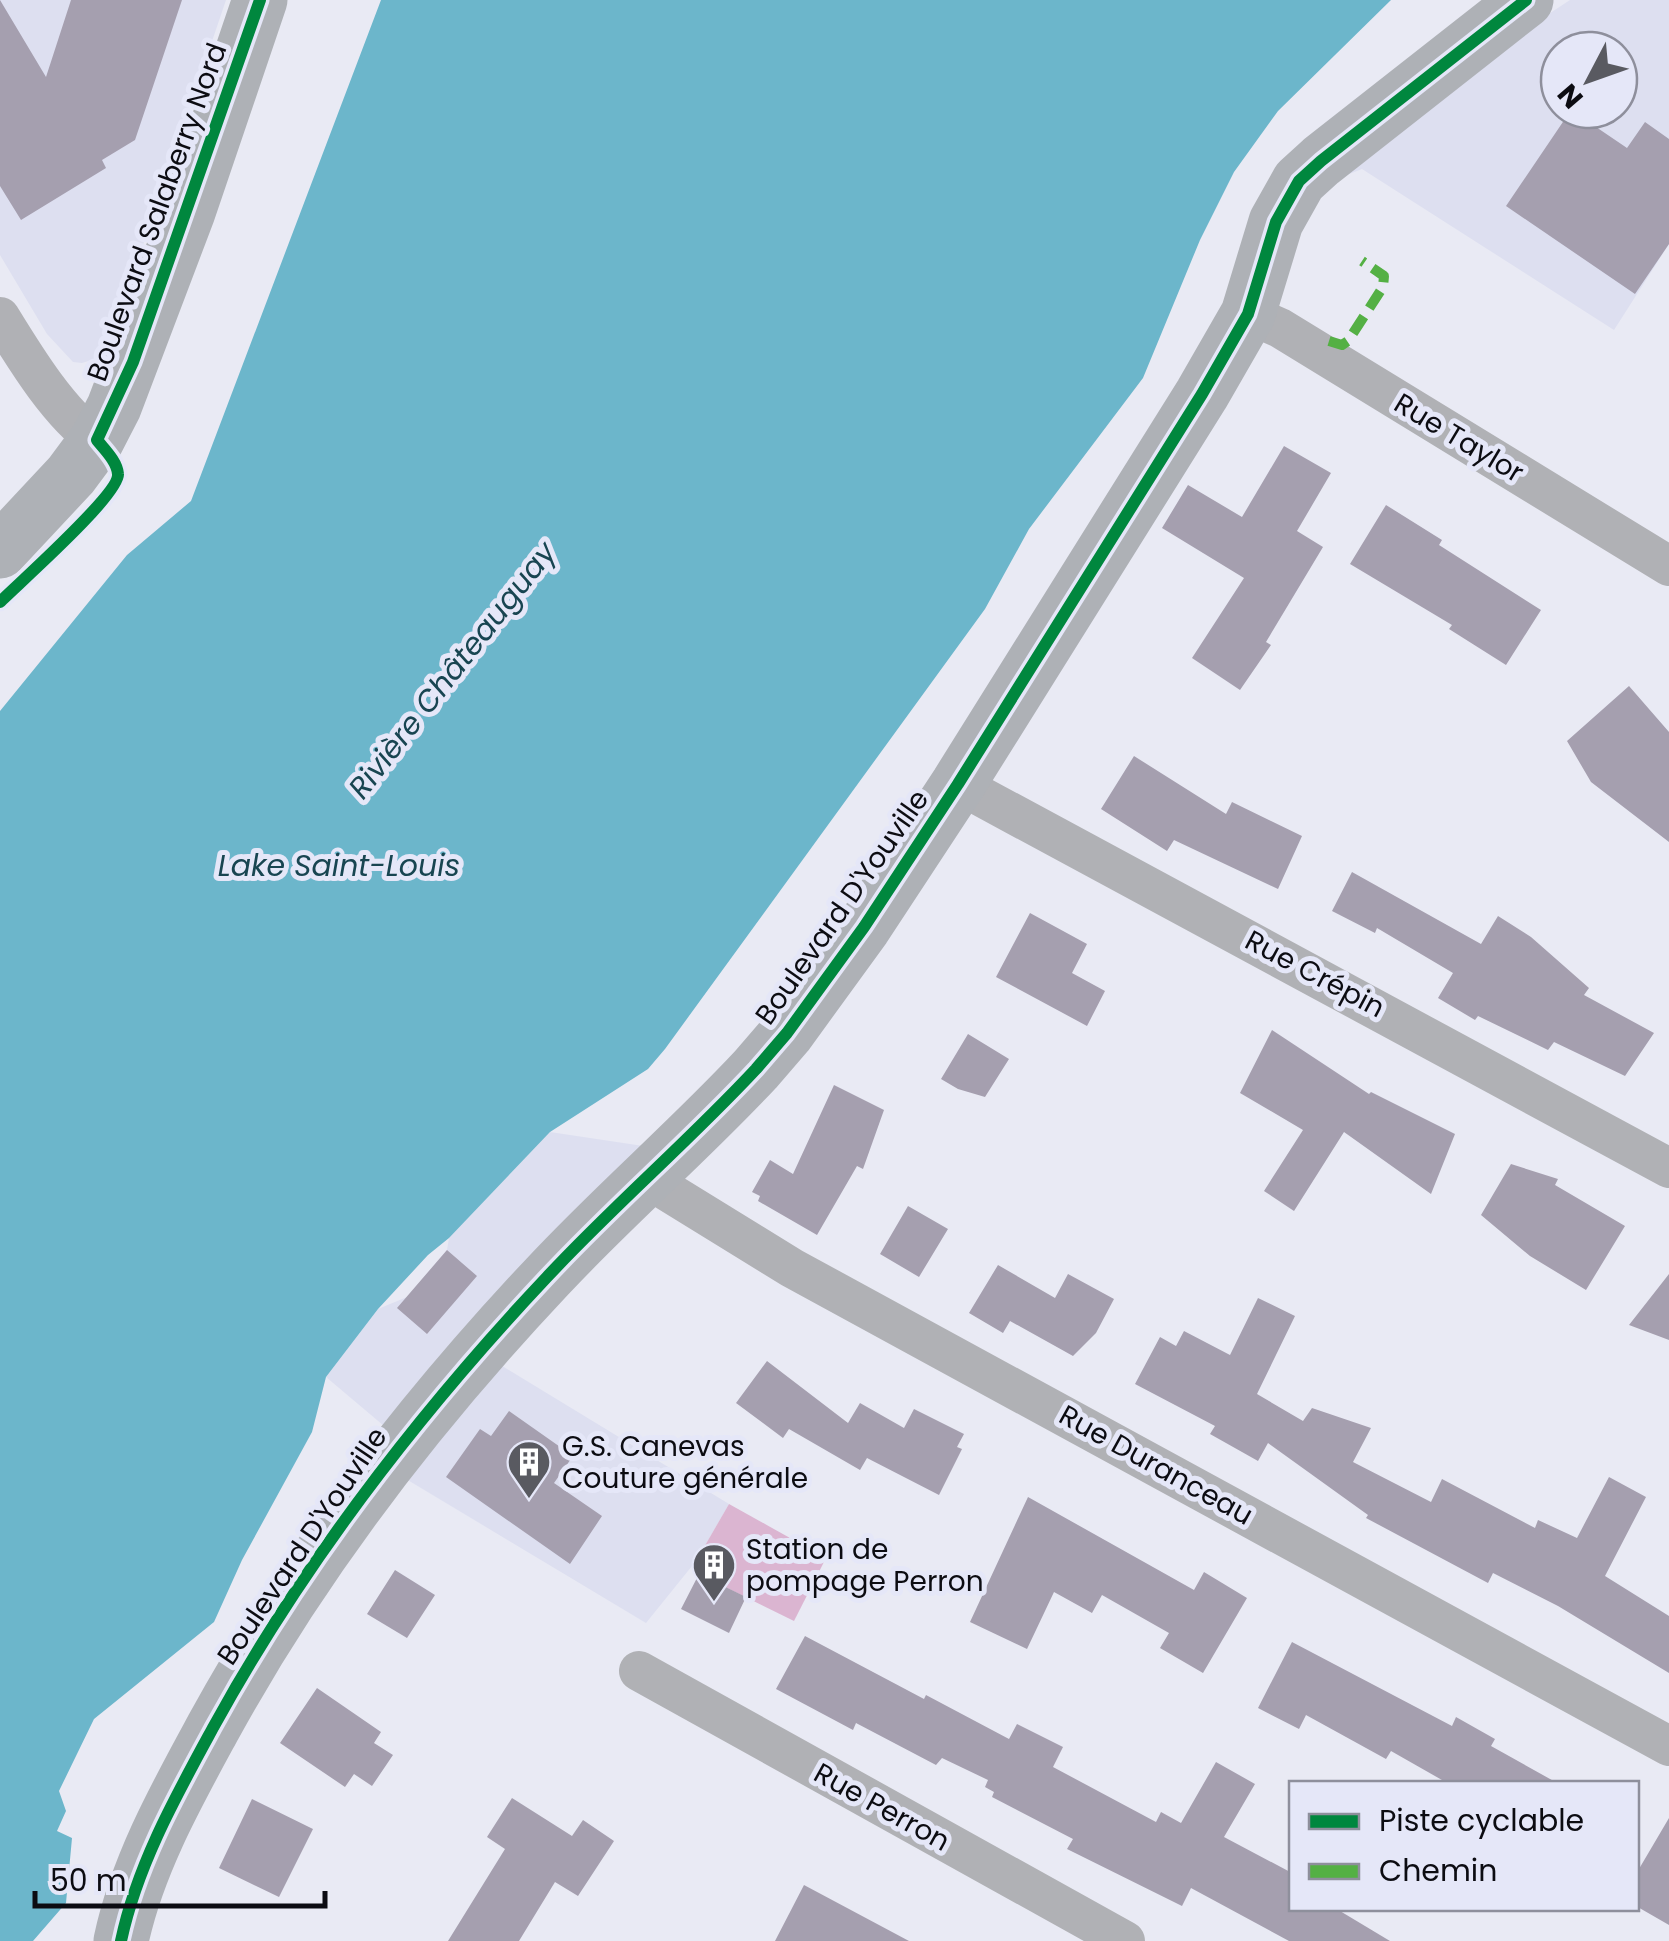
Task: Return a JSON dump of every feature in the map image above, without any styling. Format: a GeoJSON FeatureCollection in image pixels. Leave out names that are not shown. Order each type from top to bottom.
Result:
{"type":"FeatureCollection","features":[{"type":"Feature","properties":{"kind":"street","name":"Boulevard Salaberry Nord"},"geometry":{"type":"LineString","coordinates":[[0,551],[58,491],[97,440],[133,362],[260,0]]}},
{"type":"Feature","properties":{"kind":"street","name":"Boulevard D'Youville"},"geometry":{"type":"LineString","coordinates":[[121,1941],[138,1882],[179,1790],[234,1690],[324,1550],[444,1391],[550,1274],[704,1124],[787,1033],[855,941],[958,784],[1248,314],[1276,222],[1299,181],[1526,0]]}},
{"type":"Feature","properties":{"kind":"street","name":"Rue Taylor"},"geometry":{"type":"LineString","coordinates":[[1248,314],[1280,328],[1669,566]]}},
{"type":"Feature","properties":{"kind":"street"},"geometry":{"type":"LineString","coordinates":[[0,317],[59,402],[97,440]]}},
{"type":"Feature","properties":{"kind":"street","name":"Rue Crépin"},"geometry":{"type":"LineString","coordinates":[[958,784],[1669,1168]]}},
{"type":"Feature","properties":{"kind":"street","name":"Rue Duranceau"},"geometry":{"type":"LineString","coordinates":[[650,1174],[667,1190],[792,1268],[1669,1746]]}},
{"type":"Feature","properties":{"kind":"street","name":"Rue Perron"},"geometry":{"type":"LineString","coordinates":[[639,1671],[1125,1941]]}},
{"type":"Feature","properties":{"kind":"shaded area"},"geometry":{"type":"Polygon","coordinates":[[[0,0],[226,0],[107,351],[82,363],[73,362],[47,334],[0,255],[0,0]]]}},
{"type":"Feature","properties":{"kind":"shaded area"},"geometry":{"type":"Polygon","coordinates":[[[1570,0],[1669,0],[1669,244],[1614,330],[1362,169],[1324,184],[1485,56],[1570,0]]]}},
{"type":"Feature","properties":{"kind":"shaded area"},"geometry":{"type":"Polygon","coordinates":[[[550,1132],[650,1147],[390,1431],[326,1377],[378,1309],[407,1297],[447,1250],[449,1238],[550,1132]]]}},
{"type":"Feature","properties":{"kind":"shaded area"},"geometry":{"type":"Polygon","coordinates":[[[494,1361],[729,1504],[696,1561],[646,1623],[401,1476],[494,1361]]]}},
{"type":"Feature","properties":{"kind":"shaded area"},"geometry":{"type":"Polygon","coordinates":[[[729,1504],[826,1558],[794,1621],[699,1574],[696,1561],[729,1504]]]}},
{"type":"Feature","properties":{"kind":"water"},"geometry":{"type":"Polygon","coordinates":[[[381,0],[1391,0],[1278,111],[1234,172],[1200,240],[1143,378],[1029,529],[985,609],[665,1049],[648,1069],[550,1132],[378,1309],[326,1377],[312,1432],[242,1560],[214,1622],[94,1719],[59,1791],[66,1811],[57,1831],[72,1838],[66,1903],[33,1941],[0,1941],[0,711],[127,555],[191,501],[381,0]]]}},
{"type":"Feature","properties":{"kind":"building"},"geometry":{"type":"Polygon","coordinates":[[[0,0],[46,77],[71,0],[182,0],[135,140],[102,160],[106,168],[21,220],[0,186],[0,0]]]}},
{"type":"Feature","properties":{"kind":"building"},"geometry":{"type":"Polygon","coordinates":[[[1645,122],[1669,139],[1669,244],[1635,294],[1506,206],[1557,130],[1600,130],[1627,148],[1645,122]]]}},
{"type":"Feature","properties":{"kind":"building"},"geometry":{"type":"Polygon","coordinates":[[[1284,446],[1331,473],[1297,531],[1323,547],[1266,642],[1271,645],[1240,690],[1192,658],[1244,578],[1162,528],[1188,485],[1242,517],[1284,446]]]}},
{"type":"Feature","properties":{"kind":"building"},"geometry":{"type":"Polygon","coordinates":[[[1386,505],[1442,540],[1439,545],[1541,610],[1506,665],[1449,629],[1452,625],[1350,564],[1386,505]]]}},
{"type":"Feature","properties":{"kind":"building"},"geometry":{"type":"Polygon","coordinates":[[[1629,686],[1669,732],[1669,842],[1591,782],[1567,741],[1629,686]]]}},
{"type":"Feature","properties":{"kind":"building"},"geometry":{"type":"Polygon","coordinates":[[[1134,756],[1226,814],[1232,802],[1302,836],[1278,889],[1174,840],[1167,851],[1101,809],[1134,756]]]}},
{"type":"Feature","properties":{"kind":"building"},"geometry":{"type":"Polygon","coordinates":[[[1352,872],[1481,944],[1498,916],[1531,937],[1589,988],[1584,995],[1654,1033],[1625,1076],[1554,1042],[1548,1050],[1478,1016],[1475,1020],[1438,998],[1453,973],[1377,928],[1375,933],[1332,911],[1352,872]]]}},
{"type":"Feature","properties":{"kind":"building"},"geometry":{"type":"Polygon","coordinates":[[[1030,913],[1087,944],[1072,973],[1105,991],[1087,1026],[996,977],[1030,913]]]}},
{"type":"Feature","properties":{"kind":"building"},"geometry":{"type":"Polygon","coordinates":[[[1272,1030],[1369,1094],[1455,1134],[1431,1194],[1344,1132],[1294,1211],[1264,1191],[1303,1130],[1240,1093],[1272,1030]]]}},
{"type":"Feature","properties":{"kind":"building"},"geometry":{"type":"Polygon","coordinates":[[[968,1034],[1009,1059],[985,1097],[941,1079],[968,1034]]]}},
{"type":"Feature","properties":{"kind":"building"},"geometry":{"type":"Polygon","coordinates":[[[834,1085],[884,1110],[863,1169],[857,1166],[817,1235],[758,1201],[760,1196],[752,1192],[770,1160],[793,1174],[834,1085]]]}},
{"type":"Feature","properties":{"kind":"building"},"geometry":{"type":"Polygon","coordinates":[[[1511,1164],[1558,1179],[1555,1185],[1625,1226],[1586,1290],[1530,1256],[1481,1215],[1511,1164]]]}},
{"type":"Feature","properties":{"kind":"building"},"geometry":{"type":"Polygon","coordinates":[[[908,1206],[948,1229],[919,1277],[880,1254],[908,1206]]]}},
{"type":"Feature","properties":{"kind":"building"},"geometry":{"type":"Polygon","coordinates":[[[447,1250],[477,1276],[427,1334],[397,1308],[447,1250]]]}},
{"type":"Feature","properties":{"kind":"building"},"geometry":{"type":"Polygon","coordinates":[[[998,1265],[1055,1298],[1068,1274],[1114,1299],[1096,1333],[1073,1356],[1010,1321],[1003,1333],[969,1313],[998,1265]]]}},
{"type":"Feature","properties":{"kind":"building"},"geometry":{"type":"Polygon","coordinates":[[[1669,1274],[1669,1340],[1629,1325],[1669,1274]]]}},
{"type":"Feature","properties":{"kind":"building"},"geometry":{"type":"Polygon","coordinates":[[[1258,1298],[1295,1316],[1257,1394],[1303,1421],[1312,1408],[1371,1428],[1353,1462],[1431,1502],[1442,1479],[1535,1528],[1538,1520],[1577,1538],[1609,1477],[1646,1497],[1605,1576],[1669,1616],[1669,1673],[1558,1606],[1493,1573],[1488,1583],[1366,1518],[1368,1515],[1268,1443],[1258,1461],[1210,1434],[1215,1426],[1135,1384],[1160,1337],[1176,1346],[1184,1331],[1230,1355],[1258,1298]]]}},
{"type":"Feature","properties":{"kind":"building"},"geometry":{"type":"Polygon","coordinates":[[[767,1361],[848,1423],[860,1403],[904,1428],[914,1409],[964,1434],[957,1447],[962,1449],[939,1495],[867,1458],[860,1470],[789,1429],[783,1438],[736,1403],[767,1361]]]}},
{"type":"Feature","properties":{"kind":"building","name":"G.S. Canevas Couture générale"},"geometry":{"type":"Polygon","coordinates":[[[509,1411],[573,1456],[554,1483],[602,1516],[570,1564],[446,1477],[480,1429],[491,1436],[509,1411]]]}},
{"type":"Feature","properties":{"kind":"building"},"geometry":{"type":"Polygon","coordinates":[[[1028,1497],[1194,1590],[1204,1572],[1247,1598],[1203,1673],[1160,1648],[1169,1633],[1102,1595],[1092,1613],[1054,1592],[1027,1649],[970,1622],[1028,1497]]]}},
{"type":"Feature","properties":{"kind":"building"},"geometry":{"type":"Polygon","coordinates":[[[395,1570],[435,1595],[407,1638],[367,1614],[395,1570]]]}},
{"type":"Feature","properties":{"kind":"building","name":"Station de pompage Perron"},"geometry":{"type":"Polygon","coordinates":[[[699,1574],[746,1597],[729,1633],[681,1609],[699,1574]]]}},
{"type":"Feature","properties":{"kind":"building"},"geometry":{"type":"Polygon","coordinates":[[[805,1636],[1009,1739],[1017,1724],[1063,1747],[1053,1767],[1156,1822],[1161,1812],[1181,1823],[1216,1762],[1255,1784],[1224,1837],[1289,1871],[1289,1911],[1340,1911],[1390,1941],[1289,1941],[1191,1888],[1182,1906],[1067,1849],[1073,1839],[992,1797],[994,1792],[985,1787],[988,1780],[942,1758],[936,1765],[856,1723],[853,1730],[776,1689],[805,1636]]]}},
{"type":"Feature","properties":{"kind":"building"},"geometry":{"type":"Polygon","coordinates":[[[1292,1642],[1452,1726],[1456,1717],[1495,1739],[1491,1746],[1554,1781],[1444,1781],[1391,1751],[1386,1759],[1306,1715],[1299,1729],[1258,1708],[1292,1642]]]}},
{"type":"Feature","properties":{"kind":"building"},"geometry":{"type":"Polygon","coordinates":[[[317,1688],[381,1732],[374,1743],[393,1755],[372,1786],[354,1774],[345,1787],[280,1743],[317,1688]]]}},
{"type":"Feature","properties":{"kind":"building"},"geometry":{"type":"Polygon","coordinates":[[[512,1798],[572,1836],[583,1820],[614,1841],[578,1896],[555,1882],[519,1941],[448,1941],[505,1849],[487,1837],[512,1798]]]}},
{"type":"Feature","properties":{"kind":"building"},"geometry":{"type":"Polygon","coordinates":[[[252,1799],[313,1829],[279,1897],[219,1868],[252,1799]]]}},
{"type":"Feature","properties":{"kind":"building"},"geometry":{"type":"Polygon","coordinates":[[[1669,1818],[1669,1925],[1639,1908],[1639,1869],[1669,1818]]]}},
{"type":"Feature","properties":{"kind":"building"},"geometry":{"type":"Polygon","coordinates":[[[804,1885],[909,1941],[775,1941],[804,1885]]]}},
{"type":"Feature","properties":{"kind":"marked path"},"geometry":{"type":"LineString","coordinates":[[1329,341],[1342,345],[1348,341],[1383,287],[1384,276],[1362,261]]}},
{"type":"Feature","properties":{"kind":"cycle path"},"geometry":{"type":"LineString","coordinates":[[0,602],[87,518],[114,484],[118,474],[115,464],[97,440],[133,362],[260,0]]}},
{"type":"Feature","properties":{"kind":"cycle path"},"geometry":{"type":"LineString","coordinates":[[121,1941],[148,1858],[214,1726],[286,1606],[366,1491],[454,1381],[547,1277],[756,1069],[864,927],[1202,394],[1248,314],[1276,222],[1299,181],[1526,0]]}},
{"type":"Feature","properties":{"kind":"place","name":"G.S. Canevas Couture générale"},"geometry":{"type":"Point","coordinates":[529,1500]}},
{"type":"Feature","properties":{"kind":"place","name":"Station de pompage Perron"},"geometry":{"type":"Point","coordinates":[714,1603]}},
{"type":"Feature","properties":{"kind":"water label","name":"Rivière Châteauguay"},"geometry":{"type":"Point","coordinates":[452,670]}},
{"type":"Feature","properties":{"kind":"water label","name":"Lake Saint-Louis"},"geometry":{"type":"Point","coordinates":[339,865]}}]}
